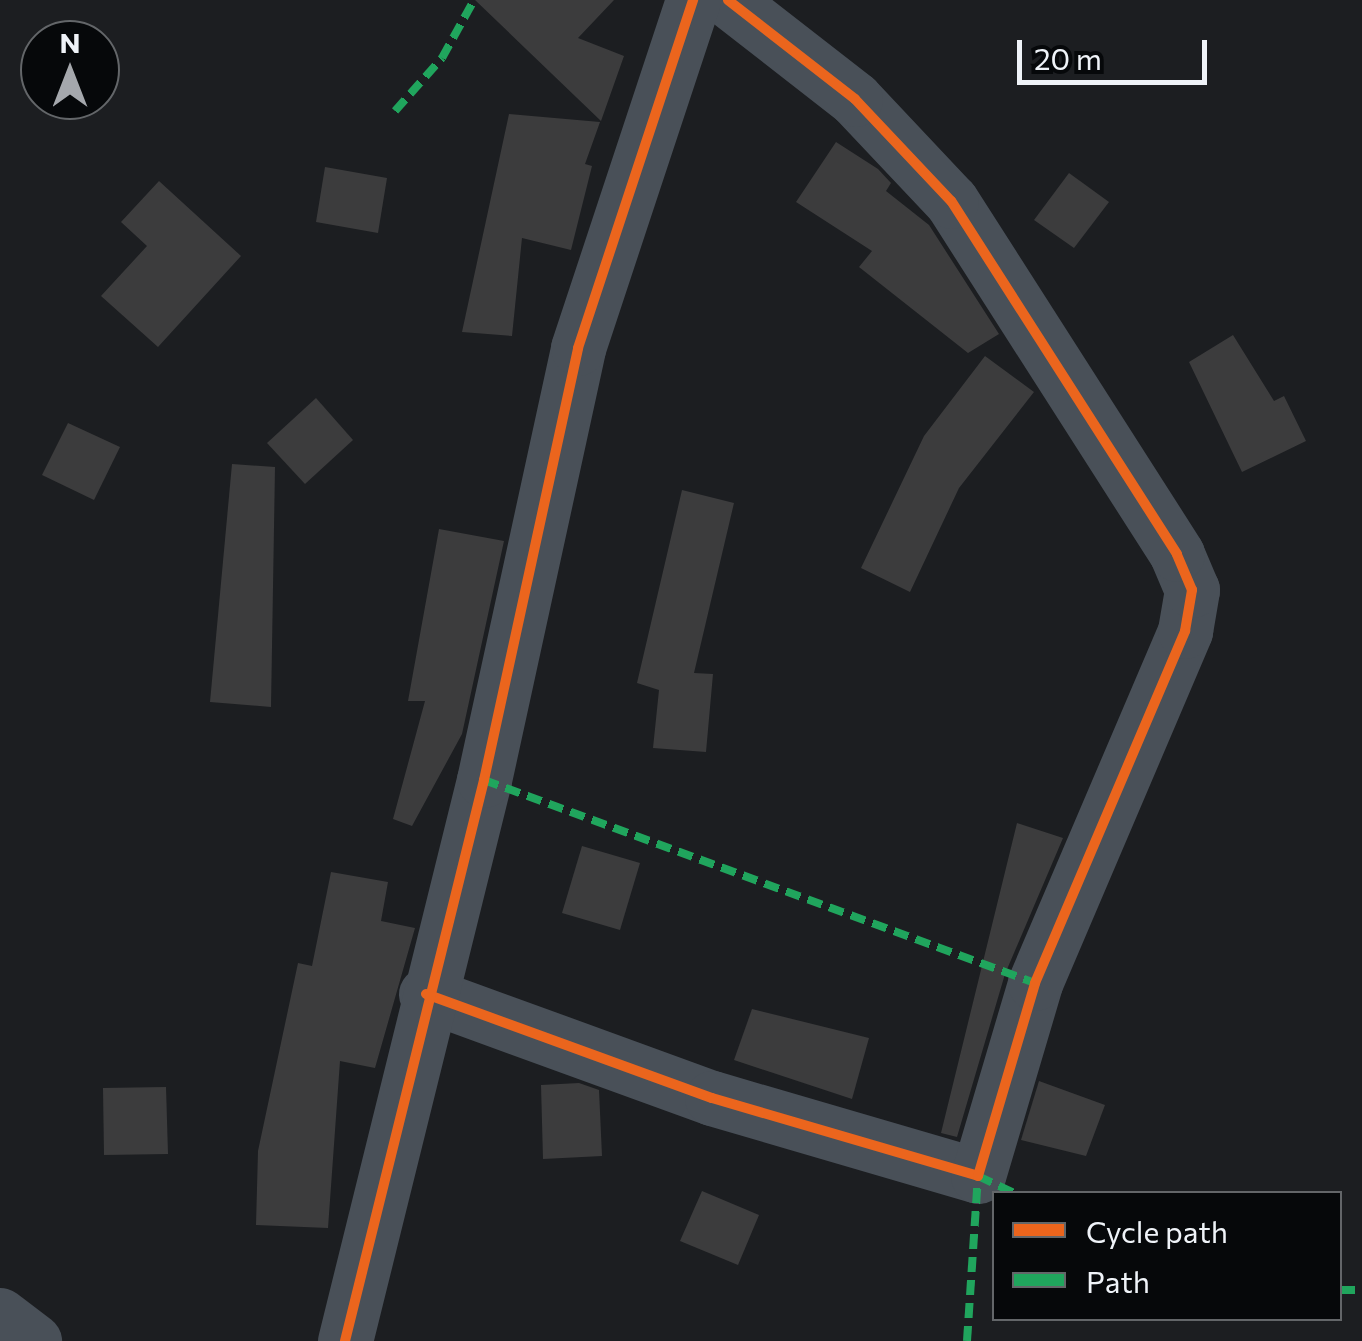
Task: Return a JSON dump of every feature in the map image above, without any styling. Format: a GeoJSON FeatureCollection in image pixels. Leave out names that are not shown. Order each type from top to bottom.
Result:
{"type":"FeatureCollection","features":[{"type":"Feature","properties":{"kind":"street"},"geometry":{"type":"LineString","coordinates":[[344,1341],[426,994],[484,780],[578,348],[693,0]]}},
{"type":"Feature","properties":{"kind":"street"},"geometry":{"type":"LineString","coordinates":[[426,994],[712,1098],[978,1176],[1035,983],[1184,631],[1192,590],[1177,554],[951,201],[854,99],[728,0]]}},
{"type":"Feature","properties":{"kind":"street"},"geometry":{"type":"LineString","coordinates":[[0,1315],[34,1341]]}},
{"type":"Feature","properties":{"kind":"building"},"geometry":{"type":"Polygon","coordinates":[[[475,0],[614,0],[578,38],[624,56],[601,121],[475,0]]]}},
{"type":"Feature","properties":{"kind":"building"},"geometry":{"type":"Polygon","coordinates":[[[509,114],[600,122],[585,164],[592,166],[571,250],[522,238],[512,336],[462,332],[509,114]]]}},
{"type":"Feature","properties":{"kind":"building"},"geometry":{"type":"Polygon","coordinates":[[[836,142],[878,169],[891,183],[886,191],[929,225],[999,334],[968,353],[859,267],[872,251],[796,202],[836,142]]]}},
{"type":"Feature","properties":{"kind":"building"},"geometry":{"type":"Polygon","coordinates":[[[325,167],[387,178],[378,233],[316,222],[325,167]]]}},
{"type":"Feature","properties":{"kind":"building"},"geometry":{"type":"Polygon","coordinates":[[[1069,173],[1109,202],[1074,248],[1034,220],[1069,173]]]}},
{"type":"Feature","properties":{"kind":"building"},"geometry":{"type":"Polygon","coordinates":[[[159,181],[241,256],[158,347],[101,296],[147,246],[121,222],[159,181]]]}},
{"type":"Feature","properties":{"kind":"building"},"geometry":{"type":"Polygon","coordinates":[[[1233,335],[1274,401],[1284,396],[1306,441],[1242,472],[1189,362],[1233,335]]]}},
{"type":"Feature","properties":{"kind":"building"},"geometry":{"type":"Polygon","coordinates":[[[985,356],[1034,392],[959,488],[910,592],[861,568],[924,436],[985,356]]]}},
{"type":"Feature","properties":{"kind":"building"},"geometry":{"type":"Polygon","coordinates":[[[316,398],[353,440],[305,484],[267,443],[316,398]]]}},
{"type":"Feature","properties":{"kind":"building"},"geometry":{"type":"Polygon","coordinates":[[[68,423],[120,447],[94,500],[42,475],[68,423]]]}},
{"type":"Feature","properties":{"kind":"building"},"geometry":{"type":"Polygon","coordinates":[[[232,464],[275,467],[271,707],[210,702],[232,464]]]}},
{"type":"Feature","properties":{"kind":"building"},"geometry":{"type":"Polygon","coordinates":[[[682,490],[734,503],[694,673],[713,674],[706,752],[653,748],[659,690],[637,683],[682,490]]]}},
{"type":"Feature","properties":{"kind":"building"},"geometry":{"type":"Polygon","coordinates":[[[439,529],[504,541],[462,734],[412,826],[393,819],[425,701],[408,701],[439,529]]]}},
{"type":"Feature","properties":{"kind":"building"},"geometry":{"type":"Polygon","coordinates":[[[1017,823],[1063,838],[1005,974],[957,1137],[941,1133],[1017,823]]]}},
{"type":"Feature","properties":{"kind":"building"},"geometry":{"type":"Polygon","coordinates":[[[582,846],[640,863],[620,930],[562,913],[582,846]]]}},
{"type":"Feature","properties":{"kind":"building"},"geometry":{"type":"Polygon","coordinates":[[[331,872],[388,882],[381,921],[415,928],[375,1068],[340,1061],[328,1228],[256,1225],[258,1151],[298,963],[312,966],[331,872]]]}},
{"type":"Feature","properties":{"kind":"building"},"geometry":{"type":"Polygon","coordinates":[[[752,1009],[869,1038],[852,1099],[734,1060],[752,1009]]]}},
{"type":"Feature","properties":{"kind":"building"},"geometry":{"type":"Polygon","coordinates":[[[1039,1081],[1105,1105],[1086,1156],[1021,1140],[1039,1081]]]}},
{"type":"Feature","properties":{"kind":"building"},"geometry":{"type":"Polygon","coordinates":[[[579,1083],[599,1090],[602,1156],[543,1159],[541,1085],[579,1083]]]}},
{"type":"Feature","properties":{"kind":"building"},"geometry":{"type":"Polygon","coordinates":[[[166,1087],[168,1154],[104,1155],[103,1088],[166,1087]]]}},
{"type":"Feature","properties":{"kind":"building"},"geometry":{"type":"Polygon","coordinates":[[[702,1191],[759,1215],[738,1265],[680,1241],[702,1191]]]}},
{"type":"Feature","properties":{"kind":"marked path"},"geometry":{"type":"LineString","coordinates":[[395,111],[442,58],[474,0]]}},
{"type":"Feature","properties":{"kind":"marked path"},"geometry":{"type":"LineString","coordinates":[[484,780],[1035,983]]}},
{"type":"Feature","properties":{"kind":"marked path"},"geometry":{"type":"LineString","coordinates":[[967,1341],[978,1176],[1010,1191]]}},
{"type":"Feature","properties":{"kind":"marked path"},"geometry":{"type":"LineString","coordinates":[[1342,1290],[1362,1290]]}},
{"type":"Feature","properties":{"kind":"cycle path"},"geometry":{"type":"LineString","coordinates":[[345,1341],[484,780],[578,348],[693,0]]}},
{"type":"Feature","properties":{"kind":"cycle path"},"geometry":{"type":"LineString","coordinates":[[426,994],[712,1098],[978,1176],[1035,983],[1185,631],[1192,590],[1177,554],[951,201],[855,99],[728,0]]}}]}
